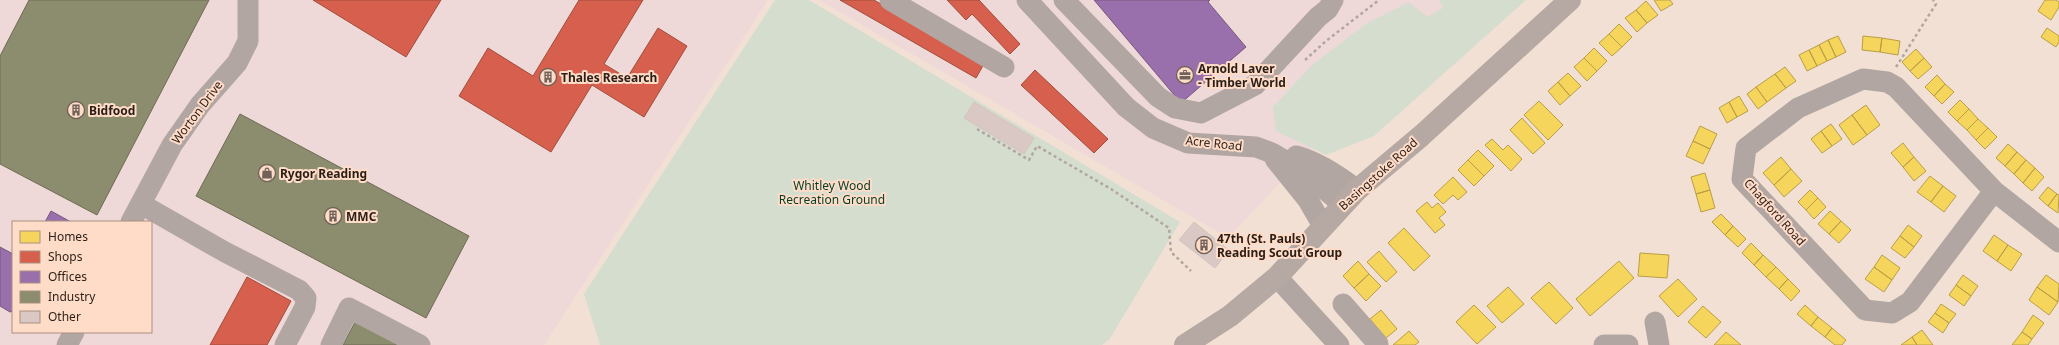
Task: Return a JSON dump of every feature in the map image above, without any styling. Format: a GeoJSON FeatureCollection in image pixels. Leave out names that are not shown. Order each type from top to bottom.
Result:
{"type":"FeatureCollection","features":[{"type":"Feature","properties":{"kind":"main road","name":"Basingstoke Road"},"geometry":{"type":"LineString","coordinates":[[1185,345],[1230,316],[1277,277],[1350,198],[1421,136],[1570,0]]}},
{"type":"Feature","properties":{"kind":"street","name":"Worton Drive"},"geometry":{"type":"LineString","coordinates":[[132,221],[172,145],[200,105],[236,63],[248,41],[248,0]]}},
{"type":"Feature","properties":{"kind":"street"},"geometry":{"type":"LineString","coordinates":[[890,0],[1004,67]]}},
{"type":"Feature","properties":{"kind":"street","name":"Acre Road"},"geometry":{"type":"LineString","coordinates":[[1027,0],[1126,106],[1153,128],[1188,143],[1256,147],[1272,153],[1306,159],[1345,180],[1350,198]]}},
{"type":"Feature","properties":{"kind":"street"},"geometry":{"type":"LineString","coordinates":[[1064,0],[1158,96],[1175,108],[1201,113],[1255,84],[1318,17],[1328,9],[1333,0]]}},
{"type":"Feature","properties":{"kind":"street","name":"Chagford Road"},"geometry":{"type":"LineString","coordinates":[[1887,82],[1863,79],[1798,108],[1746,148],[1742,179],[1866,310],[1892,313],[1910,302],[1994,192]]}},
{"type":"Feature","properties":{"kind":"street"},"geometry":{"type":"LineString","coordinates":[[1887,82],[1896,87],[1994,192],[2059,242]]}},
{"type":"Feature","properties":{"kind":"street"},"geometry":{"type":"LineString","coordinates":[[1272,153],[1282,169],[1308,200],[1323,226]]}},
{"type":"Feature","properties":{"kind":"street"},"geometry":{"type":"LineString","coordinates":[[141,204],[225,252],[299,290],[306,298],[305,307],[285,345]]}},
{"type":"Feature","properties":{"kind":"street"},"geometry":{"type":"LineString","coordinates":[[1277,277],[1339,345]]}},
{"type":"Feature","properties":{"kind":"street"},"geometry":{"type":"LineString","coordinates":[[1343,304],[1378,344],[1377,345]]}},
{"type":"Feature","properties":{"kind":"street"},"geometry":{"type":"LineString","coordinates":[[331,345],[349,308],[420,345]]}},
{"type":"Feature","properties":{"kind":"street"},"geometry":{"type":"LineString","coordinates":[[1655,322],[1659,345]]}},
{"type":"Feature","properties":{"kind":"street"},"geometry":{"type":"LineString","coordinates":[[67,345],[73,333]]}},
{"type":"Feature","properties":{"kind":"street"},"geometry":{"type":"LineString","coordinates":[[1604,345],[1628,345]]}},
{"type":"Feature","properties":{"kind":"path"},"geometry":{"type":"LineString","coordinates":[[1304,61],[1326,41],[1379,0]]}},
{"type":"Feature","properties":{"kind":"path"},"geometry":{"type":"LineString","coordinates":[[1887,82],[1936,4],[1933,0]]}},
{"type":"Feature","properties":{"kind":"path"},"geometry":{"type":"LineString","coordinates":[[977,129],[1029,160],[1037,146],[1111,189],[1169,228],[1171,252],[1191,271]]}},
{"type":"Feature","properties":{"kind":"shaded area"},"geometry":{"type":"Polygon","coordinates":[[[0,0],[768,0],[544,345],[0,345],[0,0]]]}},
{"type":"Feature","properties":{"kind":"shaded area"},"geometry":{"type":"Polygon","coordinates":[[[819,0],[1454,0],[1444,8],[1228,238],[819,0]]]}},
{"type":"Feature","properties":{"kind":"green space","name":"Whitley Wood Recreation Ground"},"geometry":{"type":"Polygon","coordinates":[[[775,0],[809,0],[1180,222],[1109,340],[1102,345],[600,345],[584,294],[775,0]]]}},
{"type":"Feature","properties":{"kind":"green space"},"geometry":{"type":"Polygon","coordinates":[[[1439,0],[1526,0],[1374,136],[1326,155],[1276,131],[1273,107],[1312,65],[1367,23],[1409,2],[1427,17],[1443,8],[1439,0]]]}},
{"type":"Feature","properties":{"kind":"building: Homes"},"geometry":{"type":"Polygon","coordinates":[[[1654,0],[1670,0],[1673,4],[1661,11],[1654,0]]]}},
{"type":"Feature","properties":{"kind":"building: Homes"},"geometry":{"type":"Polygon","coordinates":[[[2045,0],[2056,0],[2059,2],[2059,7],[2051,20],[2038,11],[2045,0]]]}},
{"type":"Feature","properties":{"kind":"building: Homes"},"geometry":{"type":"Polygon","coordinates":[[[1646,1],[1658,15],[1647,23],[1636,10],[1646,1]]]}},
{"type":"Feature","properties":{"kind":"building: Homes"},"geometry":{"type":"Polygon","coordinates":[[[1636,10],[1647,23],[1637,32],[1625,18],[1636,10]]]}},
{"type":"Feature","properties":{"kind":"building: Homes"},"geometry":{"type":"Polygon","coordinates":[[[1619,24],[1632,37],[1622,47],[1609,34],[1619,24]]]}},
{"type":"Feature","properties":{"kind":"building: Homes"},"geometry":{"type":"Polygon","coordinates":[[[2047,28],[2059,36],[2059,42],[2056,47],[2041,37],[2047,28]]]}},
{"type":"Feature","properties":{"kind":"building: Homes"},"geometry":{"type":"Polygon","coordinates":[[[1609,34],[1622,47],[1612,56],[1599,43],[1609,34]]]}},
{"type":"Feature","properties":{"kind":"building: Homes"},"geometry":{"type":"Polygon","coordinates":[[[1838,36],[1846,52],[1836,57],[1828,40],[1838,36]]]}},
{"type":"Feature","properties":{"kind":"building: Homes"},"geometry":{"type":"Polygon","coordinates":[[[1863,36],[1882,38],[1880,52],[1862,50],[1863,36]]]}},
{"type":"Feature","properties":{"kind":"building: Homes"},"geometry":{"type":"Polygon","coordinates":[[[1882,38],[1900,41],[1898,55],[1880,52],[1882,38]]]}},
{"type":"Feature","properties":{"kind":"building: Homes"},"geometry":{"type":"Polygon","coordinates":[[[1828,40],[1836,57],[1827,61],[1819,45],[1828,40]]]}},
{"type":"Feature","properties":{"kind":"building: Homes"},"geometry":{"type":"Polygon","coordinates":[[[1819,45],[1827,61],[1817,66],[1809,50],[1819,45]]]}},
{"type":"Feature","properties":{"kind":"building: Homes"},"geometry":{"type":"Polygon","coordinates":[[[1594,48],[1607,61],[1597,71],[1584,58],[1594,48]]]}},
{"type":"Feature","properties":{"kind":"building: Homes"},"geometry":{"type":"Polygon","coordinates":[[[1916,49],[1924,58],[1910,71],[1902,62],[1916,49]]]}},
{"type":"Feature","properties":{"kind":"building: Homes"},"geometry":{"type":"Polygon","coordinates":[[[1809,50],[1817,66],[1807,71],[1799,55],[1809,50]]]}},
{"type":"Feature","properties":{"kind":"building: Homes"},"geometry":{"type":"Polygon","coordinates":[[[1584,58],[1597,71],[1587,81],[1574,67],[1584,58]]]}},
{"type":"Feature","properties":{"kind":"building: Homes"},"geometry":{"type":"Polygon","coordinates":[[[1924,58],[1932,67],[1918,79],[1910,71],[1924,58]]]}},
{"type":"Feature","properties":{"kind":"building: Homes"},"geometry":{"type":"Polygon","coordinates":[[[1785,67],[1796,81],[1786,88],[1775,74],[1785,67]]]}},
{"type":"Feature","properties":{"kind":"building: Homes"},"geometry":{"type":"Polygon","coordinates":[[[1568,73],[1581,86],[1570,96],[1558,82],[1568,73]]]}},
{"type":"Feature","properties":{"kind":"building: Homes"},"geometry":{"type":"Polygon","coordinates":[[[1775,74],[1786,88],[1767,102],[1756,87],[1775,74]]]}},
{"type":"Feature","properties":{"kind":"building: Homes"},"geometry":{"type":"Polygon","coordinates":[[[1937,75],[1945,84],[1934,96],[1925,87],[1937,75]]]}},
{"type":"Feature","properties":{"kind":"building: Homes"},"geometry":{"type":"Polygon","coordinates":[[[1558,82],[1570,96],[1560,105],[1548,91],[1558,82]]]}},
{"type":"Feature","properties":{"kind":"building: Homes"},"geometry":{"type":"Polygon","coordinates":[[[1945,84],[1954,92],[1942,104],[1934,96],[1945,84]]]}},
{"type":"Feature","properties":{"kind":"building: Homes"},"geometry":{"type":"Polygon","coordinates":[[[1756,87],[1767,102],[1758,109],[1747,94],[1756,87]]]}},
{"type":"Feature","properties":{"kind":"building: Homes"},"geometry":{"type":"Polygon","coordinates":[[[1739,96],[1748,111],[1737,117],[1729,102],[1739,96]]]}},
{"type":"Feature","properties":{"kind":"building: Homes"},"geometry":{"type":"Polygon","coordinates":[[[1960,100],[1969,109],[1957,121],[1948,112],[1960,100]]]}},
{"type":"Feature","properties":{"kind":"building: Homes"},"geometry":{"type":"Polygon","coordinates":[[[1539,101],[1563,125],[1548,140],[1524,115],[1539,101]]]}},
{"type":"Feature","properties":{"kind":"building: Homes"},"geometry":{"type":"Polygon","coordinates":[[[1729,102],[1737,117],[1727,123],[1719,108],[1729,102]]]}},
{"type":"Feature","properties":{"kind":"building: Homes"},"geometry":{"type":"Polygon","coordinates":[[[1866,105],[1880,125],[1867,135],[1852,115],[1866,105]]]}},
{"type":"Feature","properties":{"kind":"building: Homes"},"geometry":{"type":"Polygon","coordinates":[[[1969,109],[1978,119],[1967,130],[1957,121],[1969,109]]]}},
{"type":"Feature","properties":{"kind":"building: Homes"},"geometry":{"type":"Polygon","coordinates":[[[1852,115],[1867,135],[1853,145],[1839,125],[1852,115]]]}},
{"type":"Feature","properties":{"kind":"building: Homes"},"geometry":{"type":"Polygon","coordinates":[[[1522,118],[1545,143],[1533,154],[1510,130],[1522,118]]]}},
{"type":"Feature","properties":{"kind":"building: Homes"},"geometry":{"type":"Polygon","coordinates":[[[1978,119],[1988,128],[1976,140],[1967,130],[1978,119]]]}},
{"type":"Feature","properties":{"kind":"building: Homes"},"geometry":{"type":"Polygon","coordinates":[[[1831,124],[1842,139],[1832,146],[1821,131],[1831,124]]]}},
{"type":"Feature","properties":{"kind":"building: Homes"},"geometry":{"type":"Polygon","coordinates":[[[1700,126],[1717,134],[1710,149],[1693,141],[1700,126]]]}},
{"type":"Feature","properties":{"kind":"building: Homes"},"geometry":{"type":"Polygon","coordinates":[[[1988,128],[1997,137],[1985,149],[1976,140],[1988,128]]]}},
{"type":"Feature","properties":{"kind":"building: Homes"},"geometry":{"type":"Polygon","coordinates":[[[1821,131],[1832,146],[1822,153],[1811,139],[1821,131]]]}},
{"type":"Feature","properties":{"kind":"building: Homes"},"geometry":{"type":"Polygon","coordinates":[[[1492,139],[1503,150],[1508,145],[1522,159],[1511,171],[1485,145],[1492,139]]]}},
{"type":"Feature","properties":{"kind":"building: Homes"},"geometry":{"type":"Polygon","coordinates":[[[1693,141],[1710,149],[1703,164],[1686,156],[1693,141]]]}},
{"type":"Feature","properties":{"kind":"building: Homes"},"geometry":{"type":"Polygon","coordinates":[[[1903,143],[1914,157],[1903,167],[1891,153],[1903,143]]]}},
{"type":"Feature","properties":{"kind":"building: Homes"},"geometry":{"type":"Polygon","coordinates":[[[2008,144],[2017,152],[2005,166],[1996,158],[2008,144]]]}},
{"type":"Feature","properties":{"kind":"building: Homes"},"geometry":{"type":"Polygon","coordinates":[[[1478,150],[1494,166],[1484,176],[1468,160],[1478,150]]]}},
{"type":"Feature","properties":{"kind":"building: Homes"},"geometry":{"type":"Polygon","coordinates":[[[2017,152],[2026,160],[2014,174],[2005,166],[2017,152]]]}},
{"type":"Feature","properties":{"kind":"building: Homes"},"geometry":{"type":"Polygon","coordinates":[[[1781,157],[1791,169],[1774,185],[1763,173],[1781,157]]]}},
{"type":"Feature","properties":{"kind":"building: Homes"},"geometry":{"type":"Polygon","coordinates":[[[1914,157],[1926,171],[1914,181],[1903,167],[1914,157]]]}},
{"type":"Feature","properties":{"kind":"building: Homes"},"geometry":{"type":"Polygon","coordinates":[[[1468,160],[1484,176],[1474,186],[1458,170],[1468,160]]]}},
{"type":"Feature","properties":{"kind":"building: Homes"},"geometry":{"type":"Polygon","coordinates":[[[2026,160],[2035,168],[2023,183],[2014,174],[2026,160]]]}},
{"type":"Feature","properties":{"kind":"building: Homes"},"geometry":{"type":"Polygon","coordinates":[[[2035,168],[2044,177],[2032,191],[2023,183],[2035,168]]]}},
{"type":"Feature","properties":{"kind":"building: Homes"},"geometry":{"type":"Polygon","coordinates":[[[1791,169],[1802,181],[1784,197],[1774,185],[1791,169]]]}},
{"type":"Feature","properties":{"kind":"building: Homes"},"geometry":{"type":"Polygon","coordinates":[[[1705,173],[1710,190],[1696,194],[1691,177],[1705,173]]]}},
{"type":"Feature","properties":{"kind":"building: Homes"},"geometry":{"type":"Polygon","coordinates":[[[1930,176],[1943,186],[1931,202],[1917,192],[1930,176]]]}},
{"type":"Feature","properties":{"kind":"building: Homes"},"geometry":{"type":"Polygon","coordinates":[[[1453,177],[1467,192],[1458,200],[1453,195],[1443,204],[1434,195],[1453,177]]]}},
{"type":"Feature","properties":{"kind":"building: Homes"},"geometry":{"type":"Polygon","coordinates":[[[1943,186],[1956,196],[1944,212],[1931,202],[1943,186]]]}},
{"type":"Feature","properties":{"kind":"building: Homes"},"geometry":{"type":"Polygon","coordinates":[[[2048,187],[2057,194],[2048,206],[2039,198],[2048,187]]]}},
{"type":"Feature","properties":{"kind":"building: Homes"},"geometry":{"type":"Polygon","coordinates":[[[1710,190],[1715,208],[1701,212],[1696,194],[1710,190]]]}},
{"type":"Feature","properties":{"kind":"building: Homes"},"geometry":{"type":"Polygon","coordinates":[[[1810,190],[1818,198],[1806,210],[1798,202],[1810,190]]]}},
{"type":"Feature","properties":{"kind":"building: Homes"},"geometry":{"type":"Polygon","coordinates":[[[2057,194],[2059,195],[2058,213],[2048,206],[2057,194]]]}},
{"type":"Feature","properties":{"kind":"building: Homes"},"geometry":{"type":"Polygon","coordinates":[[[1818,198],[1826,207],[1814,219],[1806,210],[1818,198]]]}},
{"type":"Feature","properties":{"kind":"building: Homes"},"geometry":{"type":"Polygon","coordinates":[[[1427,202],[1432,208],[1438,203],[1446,212],[1439,218],[1445,225],[1435,233],[1416,211],[1427,202]]]}},
{"type":"Feature","properties":{"kind":"building: Homes"},"geometry":{"type":"Polygon","coordinates":[[[1830,211],[1841,221],[1829,234],[1818,224],[1830,211]]]}},
{"type":"Feature","properties":{"kind":"building: Homes"},"geometry":{"type":"Polygon","coordinates":[[[1721,214],[1733,226],[1725,235],[1712,222],[1721,214]]]}},
{"type":"Feature","properties":{"kind":"building: Homes"},"geometry":{"type":"Polygon","coordinates":[[[1841,221],[1851,230],[1839,243],[1829,234],[1841,221]]]}},
{"type":"Feature","properties":{"kind":"building: Homes"},"geometry":{"type":"Polygon","coordinates":[[[1908,225],[1922,236],[1914,247],[1900,236],[1908,225]]]}},
{"type":"Feature","properties":{"kind":"building: Homes"},"geometry":{"type":"Polygon","coordinates":[[[1733,226],[1746,239],[1738,247],[1725,235],[1733,226]]]}},
{"type":"Feature","properties":{"kind":"building: Homes"},"geometry":{"type":"Polygon","coordinates":[[[1404,228],[1430,256],[1414,271],[1388,243],[1404,228]]]}},
{"type":"Feature","properties":{"kind":"building: Homes"},"geometry":{"type":"Polygon","coordinates":[[[1994,235],[2008,245],[1997,261],[1983,251],[1994,235]]]}},
{"type":"Feature","properties":{"kind":"building: Homes"},"geometry":{"type":"Polygon","coordinates":[[[1900,236],[1914,247],[1905,258],[1891,248],[1900,236]]]}},
{"type":"Feature","properties":{"kind":"building: Homes"},"geometry":{"type":"Polygon","coordinates":[[[1751,243],[1763,255],[1754,265],[1742,253],[1751,243]]]}},
{"type":"Feature","properties":{"kind":"building: Homes"},"geometry":{"type":"Polygon","coordinates":[[[2008,245],[2022,254],[2011,271],[1997,261],[2008,245]]]}},
{"type":"Feature","properties":{"kind":"building: Homes"},"geometry":{"type":"Polygon","coordinates":[[[1379,251],[1397,272],[1386,282],[1367,262],[1379,251]]]}},
{"type":"Feature","properties":{"kind":"building: Homes"},"geometry":{"type":"Polygon","coordinates":[[[1640,253],[1669,255],[1667,278],[1638,276],[1640,253]]]}},
{"type":"Feature","properties":{"kind":"building: Homes"},"geometry":{"type":"Polygon","coordinates":[[[1763,255],[1776,267],[1766,277],[1754,265],[1763,255]]]}},
{"type":"Feature","properties":{"kind":"building: Homes"},"geometry":{"type":"Polygon","coordinates":[[[1882,255],[1900,268],[1892,280],[1874,267],[1882,255]]]}},
{"type":"Feature","properties":{"kind":"building: Homes"},"geometry":{"type":"Polygon","coordinates":[[[1358,261],[1369,274],[1354,288],[1343,276],[1358,261]]]}},
{"type":"Feature","properties":{"kind":"building: Homes"},"geometry":{"type":"Polygon","coordinates":[[[1619,261],[1634,278],[1590,316],[1576,299],[1619,261]]]}},
{"type":"Feature","properties":{"kind":"building: Homes"},"geometry":{"type":"Polygon","coordinates":[[[1776,267],[1788,279],[1779,289],[1766,277],[1776,267]]]}},
{"type":"Feature","properties":{"kind":"building: Homes"},"geometry":{"type":"Polygon","coordinates":[[[1874,267],[1892,280],[1884,292],[1865,279],[1874,267]]]}},
{"type":"Feature","properties":{"kind":"building: Homes"},"geometry":{"type":"Polygon","coordinates":[[[1369,274],[1381,286],[1366,301],[1354,288],[1369,274]]]}},
{"type":"Feature","properties":{"kind":"building: Homes"},"geometry":{"type":"Polygon","coordinates":[[[1963,275],[1978,286],[1971,296],[1956,285],[1963,275]]]}},
{"type":"Feature","properties":{"kind":"building: Homes"},"geometry":{"type":"Polygon","coordinates":[[[2046,275],[2059,284],[2058,302],[2037,287],[2046,275]]]}},
{"type":"Feature","properties":{"kind":"building: Homes"},"geometry":{"type":"Polygon","coordinates":[[[1678,279],[1697,299],[1678,317],[1659,296],[1678,279]]]}},
{"type":"Feature","properties":{"kind":"building: Homes"},"geometry":{"type":"Polygon","coordinates":[[[1788,279],[1800,291],[1791,301],[1779,289],[1788,279]]]}},
{"type":"Feature","properties":{"kind":"building: Homes"},"geometry":{"type":"Polygon","coordinates":[[[1549,282],[1573,308],[1556,324],[1531,298],[1549,282]]]}},
{"type":"Feature","properties":{"kind":"building: Homes"},"geometry":{"type":"Polygon","coordinates":[[[1956,285],[1971,296],[1964,306],[1949,295],[1956,285]]]}},
{"type":"Feature","properties":{"kind":"building: Homes"},"geometry":{"type":"Polygon","coordinates":[[[1508,287],[1524,304],[1502,323],[1487,306],[1508,287]]]}},
{"type":"Feature","properties":{"kind":"building: Homes"},"geometry":{"type":"Polygon","coordinates":[[[2037,287],[2058,302],[2049,315],[2029,300],[2037,287]]]}},
{"type":"Feature","properties":{"kind":"building: Homes"},"geometry":{"type":"Polygon","coordinates":[[[1941,304],[1956,314],[1949,323],[1935,313],[1941,304]]]}},
{"type":"Feature","properties":{"kind":"building: Homes"},"geometry":{"type":"Polygon","coordinates":[[[1474,305],[1496,327],[1477,344],[1456,322],[1474,305]]]}},
{"type":"Feature","properties":{"kind":"building: Homes"},"geometry":{"type":"Polygon","coordinates":[[[1805,305],[1818,317],[1811,326],[1797,314],[1805,305]]]}},
{"type":"Feature","properties":{"kind":"building: Homes"},"geometry":{"type":"Polygon","coordinates":[[[1703,306],[1721,322],[1706,338],[1688,322],[1703,306]]]}},
{"type":"Feature","properties":{"kind":"building: Homes"},"geometry":{"type":"Polygon","coordinates":[[[1381,310],[1397,329],[1386,338],[1370,319],[1381,310]]]}},
{"type":"Feature","properties":{"kind":"building: Homes"},"geometry":{"type":"Polygon","coordinates":[[[1935,313],[1949,323],[1943,333],[1928,322],[1935,313]]]}},
{"type":"Feature","properties":{"kind":"building: Homes"},"geometry":{"type":"Polygon","coordinates":[[[2033,315],[2044,323],[2032,339],[2022,332],[2033,315]]]}},
{"type":"Feature","properties":{"kind":"building: Homes"},"geometry":{"type":"Polygon","coordinates":[[[1818,317],[1832,328],[1825,337],[1811,326],[1818,317]]]}},
{"type":"Feature","properties":{"kind":"building: Homes"},"geometry":{"type":"Polygon","coordinates":[[[1832,328],[1846,340],[1842,345],[1835,345],[1825,337],[1832,328]]]}},
{"type":"Feature","properties":{"kind":"building: Homes"},"geometry":{"type":"Polygon","coordinates":[[[1922,330],[1933,345],[1917,345],[1912,337],[1922,330]]]}},
{"type":"Feature","properties":{"kind":"building: Homes"},"geometry":{"type":"Polygon","coordinates":[[[1409,331],[1419,342],[1415,345],[1393,345],[1409,331]]]}},
{"type":"Feature","properties":{"kind":"building: Homes"},"geometry":{"type":"Polygon","coordinates":[[[1726,332],[1741,345],[1714,345],[1726,332]]]}},
{"type":"Feature","properties":{"kind":"building: Homes"},"geometry":{"type":"Polygon","coordinates":[[[2022,332],[2032,339],[2028,345],[2012,345],[2022,332]]]}},
{"type":"Feature","properties":{"kind":"building: Homes"},"geometry":{"type":"Polygon","coordinates":[[[1912,337],[1917,345],[1901,345],[1912,337]]]}},
{"type":"Feature","properties":{"kind":"building: Shops"},"geometry":{"type":"Polygon","coordinates":[[[313,0],[441,0],[406,57],[313,0]]]}},
{"type":"Feature","properties":{"kind":"building: Shops","name":"Thales Research"},"geometry":{"type":"Polygon","coordinates":[[[579,0],[643,0],[604,64],[627,78],[658,28],[687,46],[644,117],[592,85],[551,152],[459,96],[488,48],[533,76],[579,0]]]}},
{"type":"Feature","properties":{"kind":"building: Shops"},"geometry":{"type":"Polygon","coordinates":[[[840,0],[874,0],[984,64],[976,78],[840,0]]]}},
{"type":"Feature","properties":{"kind":"building: Shops"},"geometry":{"type":"Polygon","coordinates":[[[947,0],[979,0],[1020,44],[1010,54],[972,14],[966,20],[947,0]]]}},
{"type":"Feature","properties":{"kind":"building: Shops"},"geometry":{"type":"Polygon","coordinates":[[[1035,70],[1108,139],[1094,153],[1021,85],[1035,70]]]}},
{"type":"Feature","properties":{"kind":"building: Shops"},"geometry":{"type":"Polygon","coordinates":[[[247,277],[291,301],[267,345],[210,345],[247,277]]]}},
{"type":"Feature","properties":{"kind":"building: Offices","name":"Arnold Laver - Timber World"},"geometry":{"type":"Polygon","coordinates":[[[1094,0],[1210,0],[1208,2],[1246,47],[1181,103],[1094,0]]]}},
{"type":"Feature","properties":{"kind":"building: Offices"},"geometry":{"type":"Polygon","coordinates":[[[51,211],[69,221],[46,221],[51,211]]]}},
{"type":"Feature","properties":{"kind":"building: Offices"},"geometry":{"type":"Polygon","coordinates":[[[0,247],[12,253],[12,311],[10,312],[0,306],[0,247]]]}},
{"type":"Feature","properties":{"kind":"building: Industry","name":"Bidfood"},"geometry":{"type":"Polygon","coordinates":[[[29,0],[209,0],[97,215],[0,164],[0,56],[29,0]]]}},
{"type":"Feature","properties":{"kind":"building: Industry","name":"MMC"},"geometry":{"type":"Polygon","coordinates":[[[240,114],[469,236],[426,318],[196,196],[240,114]]]}},
{"type":"Feature","properties":{"kind":"building: Industry"},"geometry":{"type":"Polygon","coordinates":[[[355,322],[399,345],[343,345],[355,322]]]}},
{"type":"Feature","properties":{"kind":"building: Other"},"geometry":{"type":"Polygon","coordinates":[[[974,102],[1034,138],[1024,154],[964,118],[974,102]]]}},
{"type":"Feature","properties":{"kind":"building: Other","name":"47th (St. Pauls) Reading Scout Group"},"geometry":{"type":"Polygon","coordinates":[[[1194,222],[1229,250],[1215,268],[1179,240],[1194,222]]]}},
{"type":"Feature","properties":{"kind":"place","name":"Arnold Laver - Timber World"},"geometry":{"type":"Point","coordinates":[1185,75]}},
{"type":"Feature","properties":{"kind":"place","name":"Thales Research"},"geometry":{"type":"Point","coordinates":[548,77]}},
{"type":"Feature","properties":{"kind":"place","name":"Bidfood"},"geometry":{"type":"Point","coordinates":[76,110]}},
{"type":"Feature","properties":{"kind":"place","name":"Rygor Reading"},"geometry":{"type":"Point","coordinates":[267,173]}},
{"type":"Feature","properties":{"kind":"place","name":"MMC"},"geometry":{"type":"Point","coordinates":[333,216]}},
{"type":"Feature","properties":{"kind":"place","name":"47th (St. Pauls) Reading Scout Group"},"geometry":{"type":"Point","coordinates":[1204,245]}}]}
